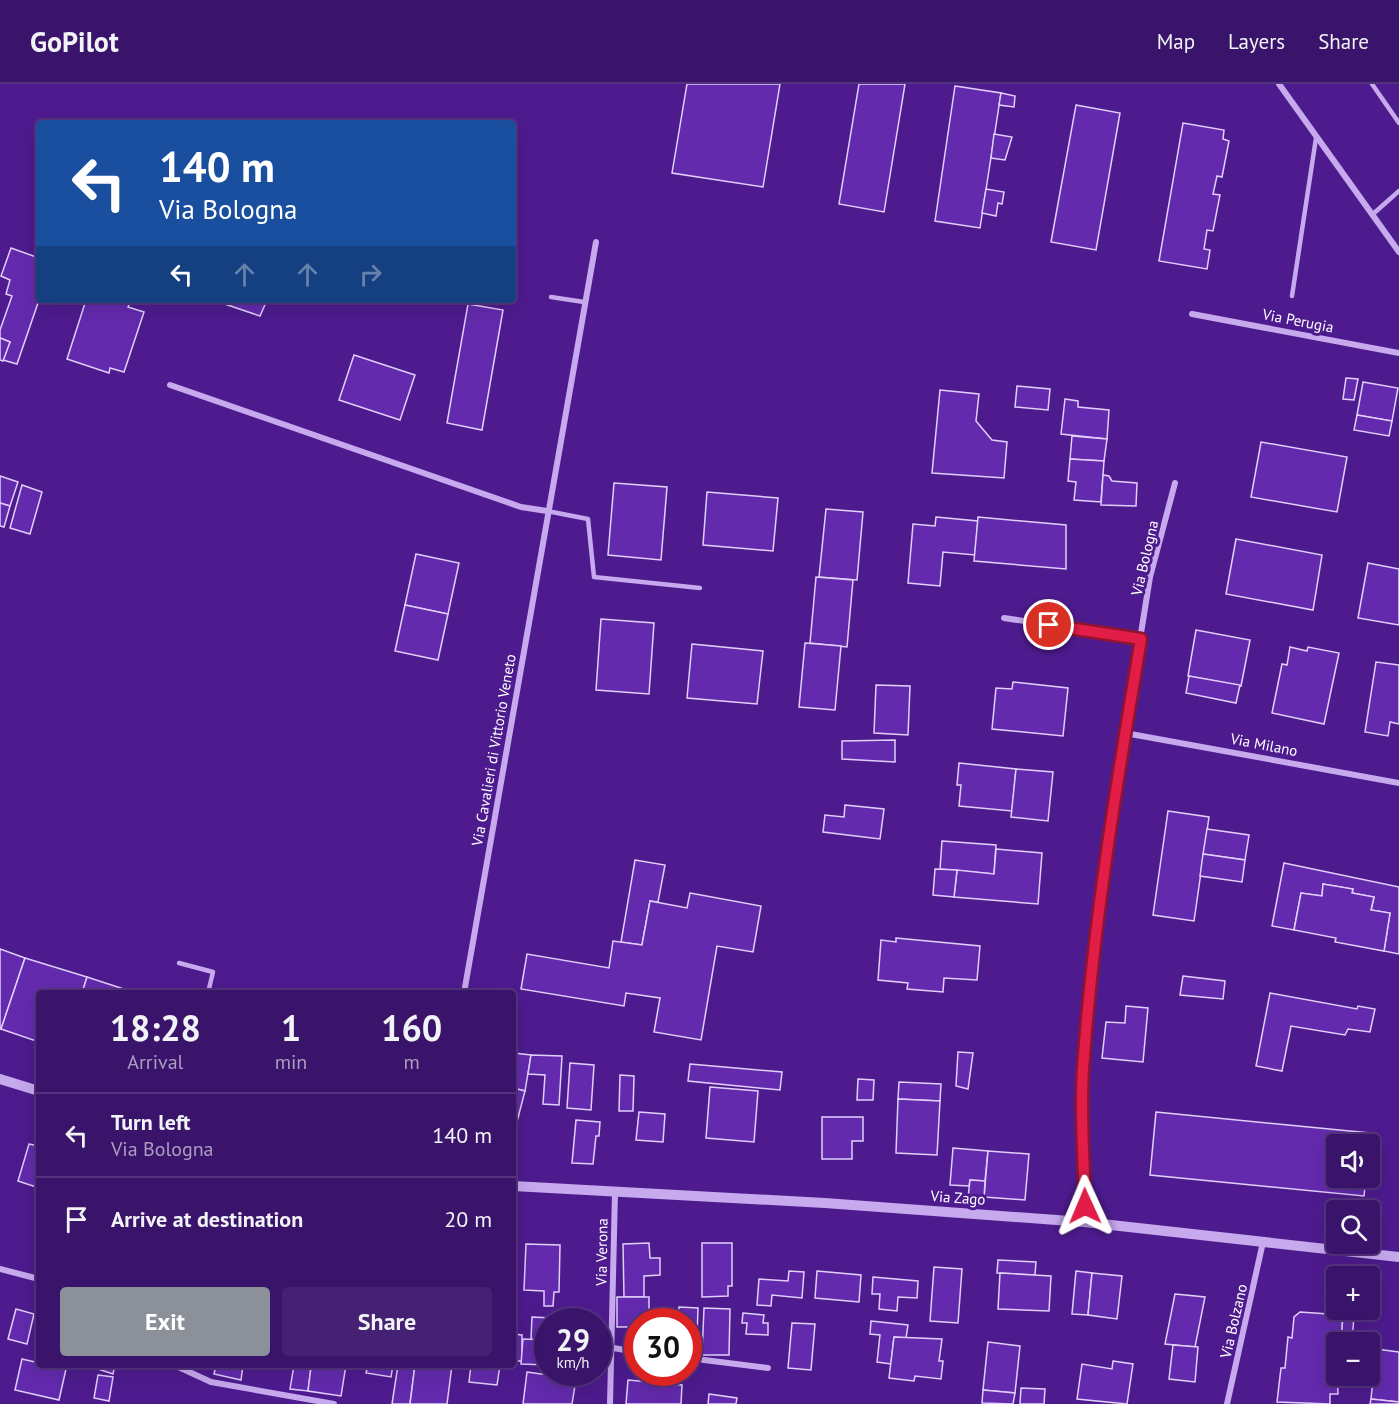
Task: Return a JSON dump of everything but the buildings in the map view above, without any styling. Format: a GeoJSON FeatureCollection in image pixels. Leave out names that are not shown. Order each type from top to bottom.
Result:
{"type":"FeatureCollection","features":[{"type":"Feature","properties":{"kind":"street"},"geometry":{"type":"LineString","coordinates":[[1279,84],[1399,252]]}},
{"type":"Feature","properties":{"kind":"street","name":"Via Cavalieri di Vittorio Veneto"},"geometry":{"type":"LineString","coordinates":[[465,990],[546,511],[596,242]]}},
{"type":"Feature","properties":{"kind":"street","name":"Via Perugia"},"geometry":{"type":"LineString","coordinates":[[1192,314],[1399,353]]}},
{"type":"Feature","properties":{"kind":"street"},"geometry":{"type":"LineString","coordinates":[[170,385],[521,507],[546,511]]}},
{"type":"Feature","properties":{"kind":"street","name":"Via Bologna"},"geometry":{"type":"LineString","coordinates":[[1084,1222],[1083,1071],[1094,952],[1150,577],[1175,483]]}},
{"type":"Feature","properties":{"kind":"street"},"geometry":{"type":"LineString","coordinates":[[1004,618],[1141,639]]}},
{"type":"Feature","properties":{"kind":"street","name":"Via Milano"},"geometry":{"type":"LineString","coordinates":[[1125,733],[1399,783]]}},
{"type":"Feature","properties":{"kind":"street"},"geometry":{"type":"LineString","coordinates":[[0,1078],[36,1090]]}},
{"type":"Feature","properties":{"kind":"street","name":"Via Zago"},"geometry":{"type":"LineString","coordinates":[[516,1186],[825,1203],[1084,1222],[1399,1257]]}},
{"type":"Feature","properties":{"kind":"street","name":"Via Verona"},"geometry":{"type":"LineString","coordinates":[[610,1404],[615,1192]]}},
{"type":"Feature","properties":{"kind":"street","name":"Via Bolzano"},"geometry":{"type":"LineString","coordinates":[[1227,1404],[1263,1242]]}},
{"type":"Feature","properties":{"kind":"street"},"geometry":{"type":"LineString","coordinates":[[0,1269],[36,1278]]}},
{"type":"Feature","properties":{"kind":"street"},"geometry":{"type":"LineString","coordinates":[[613,1348],[624,1350]]}},
{"type":"Feature","properties":{"kind":"street"},"geometry":{"type":"LineString","coordinates":[[702,1360],[768,1368]]}},
{"type":"Feature","properties":{"kind":"street"},"geometry":{"type":"LineString","coordinates":[[181,1368],[211,1382],[334,1404]]}},
{"type":"Feature","properties":{"kind":"lane"},"geometry":{"type":"LineString","coordinates":[[1372,84],[1399,123]]}},
{"type":"Feature","properties":{"kind":"lane"},"geometry":{"type":"LineString","coordinates":[[1293,296],[1316,138]]}},
{"type":"Feature","properties":{"kind":"lane"},"geometry":{"type":"LineString","coordinates":[[1373,214],[1399,190]]}},
{"type":"Feature","properties":{"kind":"lane"},"geometry":{"type":"LineString","coordinates":[[551,297],[584,302]]}},
{"type":"Feature","properties":{"kind":"lane"},"geometry":{"type":"LineString","coordinates":[[546,511],[588,519],[594,577],[700,588]]}},
{"type":"Feature","properties":{"kind":"lane"},"geometry":{"type":"LineString","coordinates":[[179,963],[213,972],[209,990]]}},
{"type":"Feature","properties":{"kind":"route"},"geometry":{"type":"LineString","coordinates":[[1049,625],[1141,639],[1125,733],[1094,952],[1083,1071],[1085,1206]]}}]}
